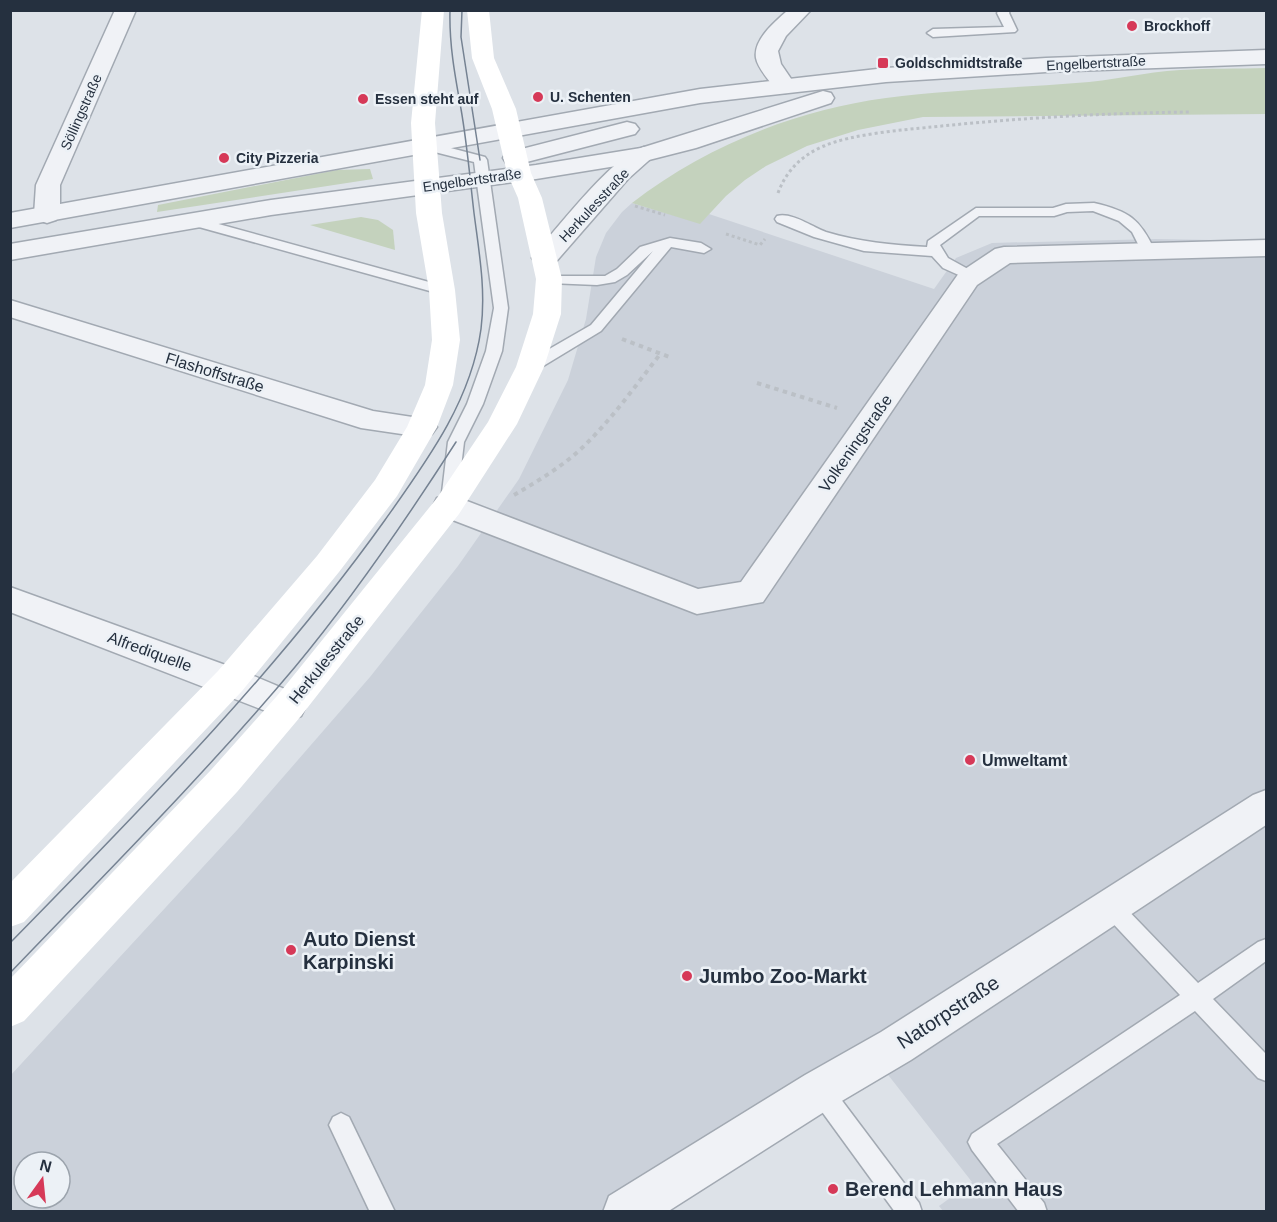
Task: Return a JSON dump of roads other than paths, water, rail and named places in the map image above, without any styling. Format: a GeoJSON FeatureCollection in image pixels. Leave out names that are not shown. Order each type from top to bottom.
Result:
{"type":"FeatureCollection","features":[{"type":"Feature","properties":{"kind":"main road"},"geometry":{"type":"LineString","coordinates":[[10,910],[230,681],[328,564],[386,488],[422,427],[439,385],[446,340],[442,290],[429,213],[423,123],[433,10]]}},
{"type":"Feature","properties":{"kind":"main road"},"geometry":{"type":"LineString","coordinates":[[478,10],[483,58],[504,109],[517,165]]}},
{"type":"Feature","properties":{"kind":"main road","name":"Herkulesstraße"},"geometry":{"type":"LineString","coordinates":[[10,1008],[224,781],[462,511],[530,367],[547,314],[547,268],[530,198],[517,165]]}},
{"type":"Feature","properties":{"kind":"street","name":"Söllingstraße"},"geometry":{"type":"LineString","coordinates":[[47,215],[48,185],[126,10]]}},
{"type":"Feature","properties":{"kind":"street"},"geometry":{"type":"LineString","coordinates":[[517,165],[786,86],[767,59],[767,50],[770,42],[801,10]]}},
{"type":"Feature","properties":{"kind":"street","name":"Engelbertstraße"},"geometry":{"type":"LineString","coordinates":[[10,222],[508,129],[699,96],[926,73],[1091,63],[1266,57]]}},
{"type":"Feature","properties":{"kind":"street","name":"Engelbertstraße"},"geometry":{"type":"LineString","coordinates":[[10,252],[193,221],[427,186],[517,165],[644,154],[691,141],[785,107],[926,73]]}},
{"type":"Feature","properties":{"kind":"street","name":"Herkulesstraße"},"geometry":{"type":"LineString","coordinates":[[547,268],[619,174],[644,154]]}},
{"type":"Feature","properties":{"kind":"street","name":"Volkeningstraße"},"geometry":{"type":"LineString","coordinates":[[462,511],[697,602],[751,593],[968,279],[1004,255],[1266,248]]}},
{"type":"Feature","properties":{"kind":"street","name":"Flashoffstraße"},"geometry":{"type":"LineString","coordinates":[[10,308],[371,421],[422,427]]}},
{"type":"Feature","properties":{"kind":"street","name":"Alfrediquelle"},"geometry":{"type":"LineString","coordinates":[[10,599],[230,681],[289,706]]}},
{"type":"Feature","properties":{"kind":"street","name":"Natorpstraße"},"geometry":{"type":"LineString","coordinates":[[625,1212],[820,1090],[896,1046],[1266,806]]}},
{"type":"Feature","properties":{"kind":"lane"},"geometry":{"type":"LineString","coordinates":[[933,33],[1011,30],[1003,13],[1005,10]]}},
{"type":"Feature","properties":{"kind":"lane"},"geometry":{"type":"LineString","coordinates":[[424,145],[480,160],[501,308],[494,351],[475,404],[456,442],[462,511]]}},
{"type":"Feature","properties":{"kind":"lane"},"geometry":{"type":"LineString","coordinates":[[972,277],[943,263],[935,252],[933,244],[976,212],[1054,212],[1066,208],[1094,207],[1124,218],[1138,230],[1148,251]]}},
{"type":"Feature","properties":{"kind":"lane"},"geometry":{"type":"LineString","coordinates":[[782,219],[819,234],[864,247],[935,252]]}},
{"type":"Feature","properties":{"kind":"lane"},"geometry":{"type":"LineString","coordinates":[[193,221],[442,290]]}},
{"type":"Feature","properties":{"kind":"lane"},"geometry":{"type":"LineString","coordinates":[[530,367],[596,328],[667,243]]}},
{"type":"Feature","properties":{"kind":"lane"},"geometry":{"type":"LineString","coordinates":[[547,268],[607,281],[621,275],[639,254],[651,246],[667,243],[690,244],[704,249]]}},
{"type":"Feature","properties":{"kind":"lane"},"geometry":{"type":"LineString","coordinates":[[1111,907],[1266,1070]]}},
{"type":"Feature","properties":{"kind":"lane"},"geometry":{"type":"LineString","coordinates":[[1035,1212],[980,1143],[1093,1065],[1198,998],[1266,949]]}},
{"type":"Feature","properties":{"kind":"lane"},"geometry":{"type":"LineString","coordinates":[[820,1090],[910,1212]]}},
{"type":"Feature","properties":{"kind":"lane"},"geometry":{"type":"LineString","coordinates":[[341,1125],[383,1212]]}},
{"type":"Feature","properties":{"kind":"tram line"},"geometry":{"type":"LineString","coordinates":[[10,943],[206,739],[299,632],[385,520],[431,453],[457,406],[476,356],[483,300],[467,148],[451,48],[450,10]]}},
{"type":"Feature","properties":{"kind":"tram line"},"geometry":{"type":"LineString","coordinates":[[462,10],[461,37],[480,160]]}},
{"type":"Feature","properties":{"kind":"tram line"},"geometry":{"type":"LineString","coordinates":[[10,973],[191,784],[295,667],[379,557],[456,442]]}},
{"type":"Feature","properties":{"kind":"place","name":"Brockhoff"},"geometry":{"type":"Point","coordinates":[1132,26]}},
{"type":"Feature","properties":{"kind":"place","name":"Goldschmidtstraße"},"geometry":{"type":"Point","coordinates":[883,63]}},
{"type":"Feature","properties":{"kind":"place","name":"U. Schenten"},"geometry":{"type":"Point","coordinates":[538,97]}},
{"type":"Feature","properties":{"kind":"place","name":"Essen steht auf"},"geometry":{"type":"Point","coordinates":[363,99]}},
{"type":"Feature","properties":{"kind":"place","name":"City Pizzeria"},"geometry":{"type":"Point","coordinates":[224,158]}},
{"type":"Feature","properties":{"kind":"place","name":"Umweltamt"},"geometry":{"type":"Point","coordinates":[970,760]}},
{"type":"Feature","properties":{"kind":"place","name":"Auto Dienst Karpinski"},"geometry":{"type":"Point","coordinates":[291,950]}},
{"type":"Feature","properties":{"kind":"place","name":"Jumbo Zoo-Markt"},"geometry":{"type":"Point","coordinates":[687,976]}},
{"type":"Feature","properties":{"kind":"place","name":"Berend Lehmann Haus"},"geometry":{"type":"Point","coordinates":[833,1189]}}]}
